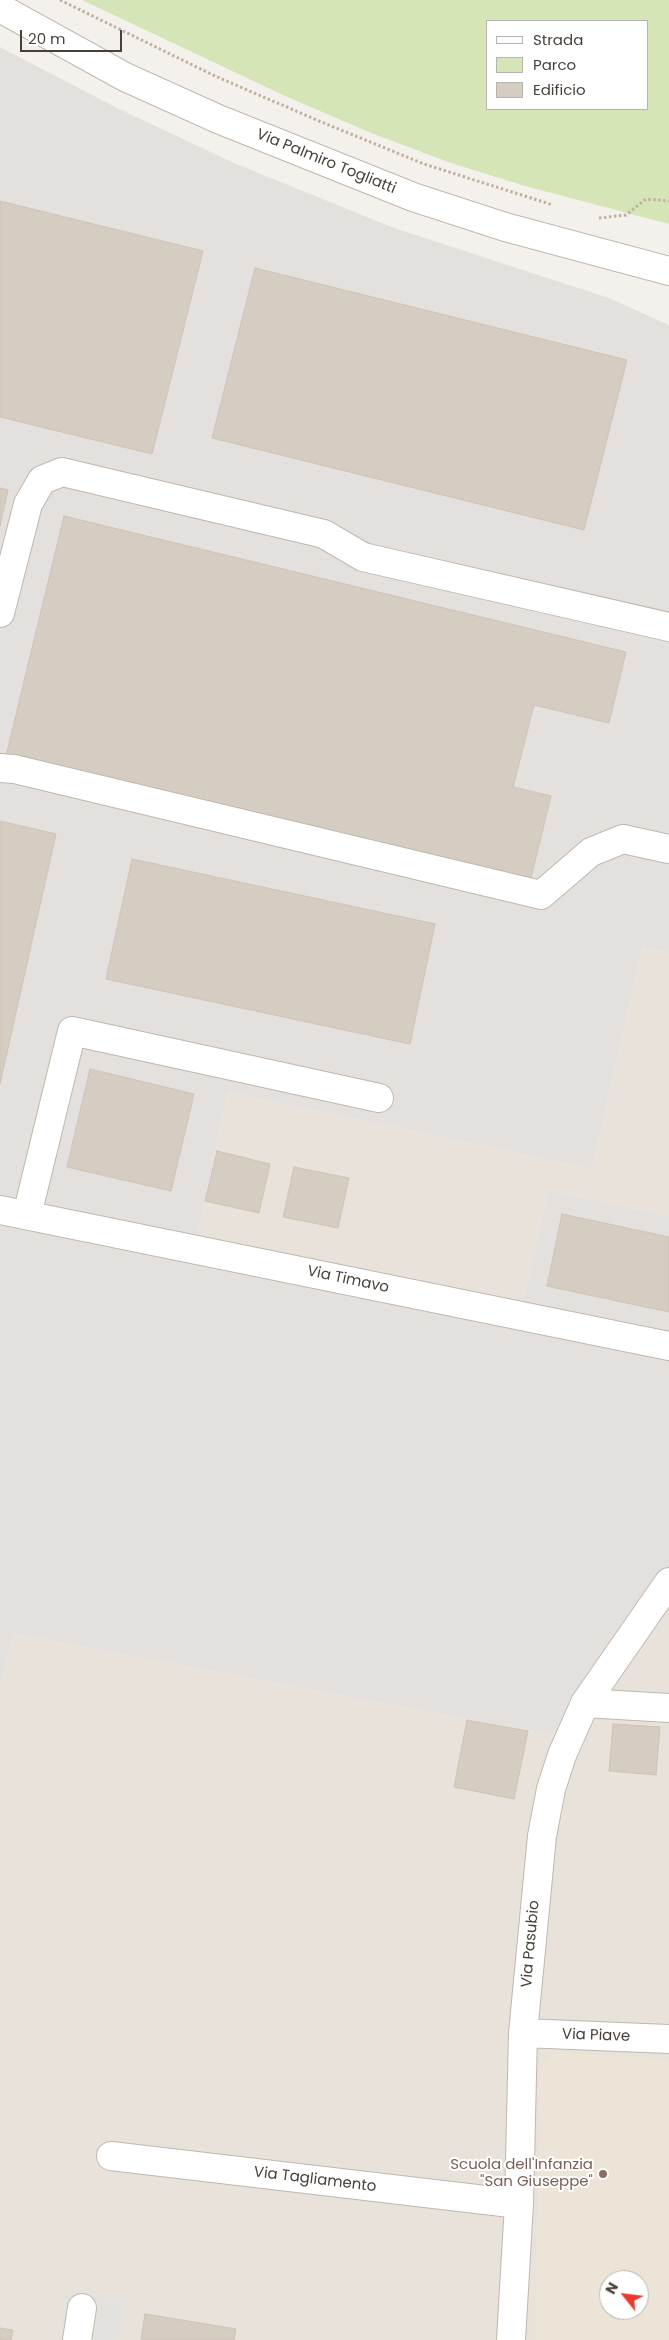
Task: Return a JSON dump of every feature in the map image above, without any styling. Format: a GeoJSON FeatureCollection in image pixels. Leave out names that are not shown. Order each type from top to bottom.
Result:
{"type":"FeatureCollection","features":[{"type":"Feature","properties":{"kind":"street","name":"Via Palmiro Togliatti"},"geometry":{"type":"LineString","coordinates":[[0,8],[151,89],[218,119],[412,196],[505,227],[669,271]]}},
{"type":"Feature","properties":{"kind":"street","name":"Via Palmiro Togliatti"},"geometry":{"type":"LineString","coordinates":[[0,29],[117,93],[211,136],[406,214],[500,245],[669,286]]}},
{"type":"Feature","properties":{"kind":"street"},"geometry":{"type":"LineString","coordinates":[[669,275],[669,286]]}},
{"type":"Feature","properties":{"kind":"street"},"geometry":{"type":"LineString","coordinates":[[0,613],[28,504],[42,480],[62,472],[324,534],[363,557],[669,627]]}},
{"type":"Feature","properties":{"kind":"street"},"geometry":{"type":"LineString","coordinates":[[0,768],[24,771],[541,895],[591,852],[623,839],[669,849]]}},
{"type":"Feature","properties":{"kind":"street"},"geometry":{"type":"LineString","coordinates":[[27,1215],[72,1031],[379,1098]]}},
{"type":"Feature","properties":{"kind":"street","name":"Via Timavo"},"geometry":{"type":"LineString","coordinates":[[0,1210],[669,1346]]}},
{"type":"Feature","properties":{"kind":"street","name":"Via Pasubio"},"geometry":{"type":"LineString","coordinates":[[511,2340],[519,2204],[524,2033],[542,1836],[551,1789],[562,1756],[585,1703],[669,1582]]}},
{"type":"Feature","properties":{"kind":"street"},"geometry":{"type":"LineString","coordinates":[[585,1703],[669,1708]]}},
{"type":"Feature","properties":{"kind":"street","name":"Via Piave"},"geometry":{"type":"LineString","coordinates":[[524,2033],[669,2039]]}},
{"type":"Feature","properties":{"kind":"street","name":"Via Tagliamento"},"geometry":{"type":"LineString","coordinates":[[111,2156],[519,2204]]}},
{"type":"Feature","properties":{"kind":"street"},"geometry":{"type":"LineString","coordinates":[[77,2340],[82,2308]]}},
{"type":"Feature","properties":{"kind":"path"},"geometry":{"type":"LineString","coordinates":[[60,0],[215,76],[328,125],[424,164],[562,208]]}},
{"type":"Feature","properties":{"kind":"path"},"geometry":{"type":"LineString","coordinates":[[596,219],[626,215],[646,199],[669,201]]}},
{"type":"Feature","properties":{"kind":"shaded area"},"geometry":{"type":"Polygon","coordinates":[[[0,47],[117,108],[234,163],[394,228],[609,298],[669,325],[669,953],[643,947],[592,1169],[228,1092],[197,1238],[523,1303],[548,1190],[669,1216],[669,1609],[591,1721],[546,1734],[14,1634],[0,1688],[0,47]]]}},
{"type":"Feature","properties":{"kind":"shaded area"},"geometry":{"type":"Polygon","coordinates":[[[643,947],[669,953],[669,1216],[548,1190],[523,1304],[197,1238],[228,1092],[592,1169],[643,947]]]}},
{"type":"Feature","properties":{"kind":"shaded area"},"geometry":{"type":"Polygon","coordinates":[[[669,1609],[669,2340],[0,2340],[0,1688],[14,1634],[546,1734],[591,1721],[669,1609]]]}},
{"type":"Feature","properties":{"kind":"shaded area","name":"Scuola dell'Infanzia \"San Giuseppe\""},"geometry":{"type":"Polygon","coordinates":[[[555,2053],[669,2058],[669,2340],[535,2340],[540,2067],[555,2053]]]}},
{"type":"Feature","properties":{"kind":"shaded area"},"geometry":{"type":"Polygon","coordinates":[[[67,2291],[125,2299],[119,2340],[60,2340],[67,2291]]]}},
{"type":"Feature","properties":{"kind":"green space"},"geometry":{"type":"Polygon","coordinates":[[[82,0],[669,0],[669,224],[525,186],[451,163],[371,133],[285,96],[82,0]]]}},
{"type":"Feature","properties":{"kind":"building"},"geometry":{"type":"Polygon","coordinates":[[[0,201],[203,251],[152,454],[0,417],[0,201]]]}},
{"type":"Feature","properties":{"kind":"building"},"geometry":{"type":"Polygon","coordinates":[[[255,268],[627,360],[584,530],[212,438],[255,268]]]}},
{"type":"Feature","properties":{"kind":"building"},"geometry":{"type":"Polygon","coordinates":[[[0,488],[8,490],[0,526],[0,488]]]}},
{"type":"Feature","properties":{"kind":"building"},"geometry":{"type":"Polygon","coordinates":[[[64,516],[626,652],[609,723],[534,705],[513,787],[551,796],[530,882],[6,756],[64,516]]]}},
{"type":"Feature","properties":{"kind":"building"},"geometry":{"type":"Polygon","coordinates":[[[0,821],[56,834],[0,1084],[0,821]]]}},
{"type":"Feature","properties":{"kind":"building"},"geometry":{"type":"Polygon","coordinates":[[[132,859],[435,924],[410,1044],[106,979],[132,859]]]}},
{"type":"Feature","properties":{"kind":"building"},"geometry":{"type":"Polygon","coordinates":[[[90,1069],[194,1094],[171,1191],[67,1167],[90,1069]]]}},
{"type":"Feature","properties":{"kind":"building"},"geometry":{"type":"Polygon","coordinates":[[[217,1151],[270,1164],[259,1213],[205,1201],[217,1151]]]}},
{"type":"Feature","properties":{"kind":"building"},"geometry":{"type":"Polygon","coordinates":[[[294,1167],[349,1178],[338,1228],[283,1217],[294,1167]]]}},
{"type":"Feature","properties":{"kind":"building"},"geometry":{"type":"Polygon","coordinates":[[[562,1214],[669,1237],[669,1312],[547,1286],[562,1214]]]}},
{"type":"Feature","properties":{"kind":"building"},"geometry":{"type":"Polygon","coordinates":[[[467,1720],[528,1731],[514,1799],[454,1787],[467,1720]]]}},
{"type":"Feature","properties":{"kind":"building"},"geometry":{"type":"Polygon","coordinates":[[[613,1724],[660,1727],[656,1775],[609,1771],[613,1724]]]}},
{"type":"Feature","properties":{"kind":"building"},"geometry":{"type":"Polygon","coordinates":[[[145,2314],[236,2329],[234,2340],[141,2340],[145,2314]]]}},
{"type":"Feature","properties":{"kind":"building"},"geometry":{"type":"Polygon","coordinates":[[[0,2328],[13,2330],[11,2340],[0,2340],[0,2328]]]}},
{"type":"Feature","properties":{"kind":"place","name":"Scuola dell'Infanzia \"San Giuseppe\""},"geometry":{"type":"Point","coordinates":[603,2174]}}]}
